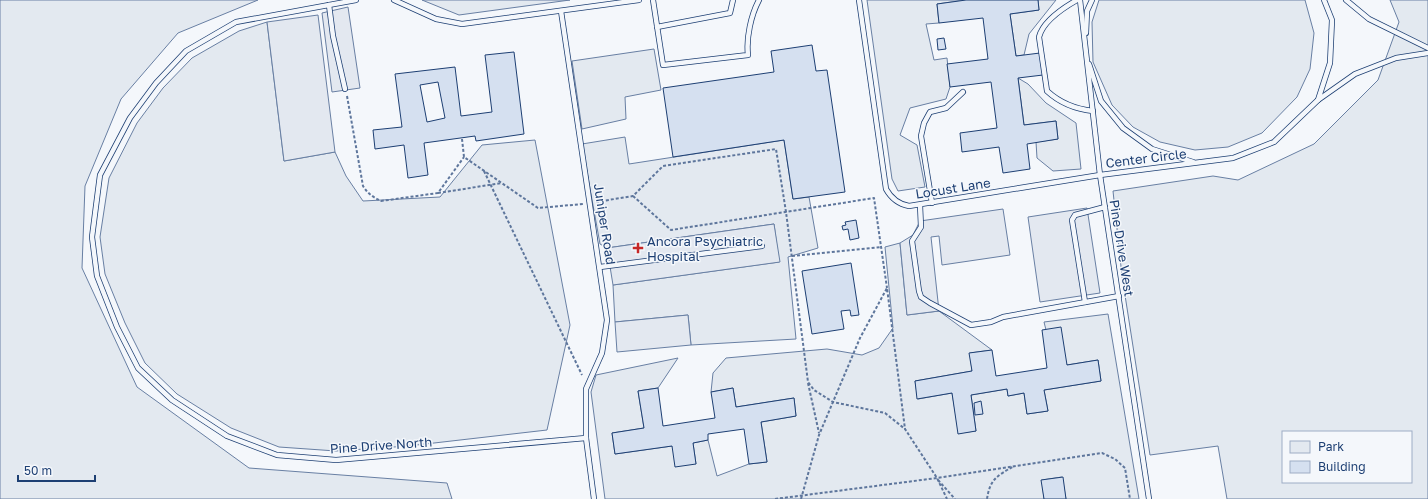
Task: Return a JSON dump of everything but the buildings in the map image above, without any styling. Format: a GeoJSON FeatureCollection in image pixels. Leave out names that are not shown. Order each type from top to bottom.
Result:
{"type":"FeatureCollection","features":[{"type":"Feature","properties":{"kind":"lane","name":"Pine Drive North"},"geometry":{"type":"LineString","coordinates":[[356,0],[236,22],[186,51],[156,83],[130,118],[100,175],[92,237],[97,276],[117,327],[138,368],[172,400],[227,436],[277,456],[336,460],[586,438]]}},
{"type":"Feature","properties":{"kind":"lane"},"geometry":{"type":"LineString","coordinates":[[394,0],[436,20],[462,24],[639,0]]}},
{"type":"Feature","properties":{"kind":"lane"},"geometry":{"type":"LineString","coordinates":[[653,0],[663,65],[748,55],[747,45],[752,19],[758,0]]}},
{"type":"Feature","properties":{"kind":"lane"},"geometry":{"type":"LineString","coordinates":[[657,27],[730,14],[733,0]]}},
{"type":"Feature","properties":{"kind":"lane","name":"Locust Lane"},"geometry":{"type":"LineString","coordinates":[[859,0],[886,189],[890,197],[899,203],[909,206],[920,205],[1100,175]]}},
{"type":"Feature","properties":{"kind":"lane"},"geometry":{"type":"LineString","coordinates":[[1077,0],[1065,7],[1047,23],[1041,30],[1039,37],[1047,91],[1053,97],[1077,110],[1092,111]]}},
{"type":"Feature","properties":{"kind":"lane","name":"Pine Drive West"},"geometry":{"type":"LineString","coordinates":[[1080,0],[1100,175],[1149,499]]}},
{"type":"Feature","properties":{"kind":"lane","name":"Center Circle"},"geometry":{"type":"LineString","coordinates":[[1092,0],[1086,11],[1086,53],[1101,101],[1123,128],[1152,149],[1195,163]]}},
{"type":"Feature","properties":{"kind":"lane","name":"Center Circle"},"geometry":{"type":"LineString","coordinates":[[1100,175],[1233,158],[1274,142],[1318,100],[1330,63],[1332,20],[1324,0]]}},
{"type":"Feature","properties":{"kind":"lane"},"geometry":{"type":"LineString","coordinates":[[1346,0],[1369,19],[1428,48]]}},
{"type":"Feature","properties":{"kind":"lane"},"geometry":{"type":"LineString","coordinates":[[329,5],[333,36],[346,89]]}},
{"type":"Feature","properties":{"kind":"lane","name":"Juniper Road"},"geometry":{"type":"LineString","coordinates":[[561,11],[607,320],[602,353],[586,389],[586,438]]}},
{"type":"Feature","properties":{"kind":"lane"},"geometry":{"type":"LineString","coordinates":[[1318,100],[1355,74],[1396,58],[1428,53]]}},
{"type":"Feature","properties":{"kind":"lane"},"geometry":{"type":"LineString","coordinates":[[932,203],[921,136],[924,123],[930,112],[946,108],[963,92]]}},
{"type":"Feature","properties":{"kind":"lane"},"geometry":{"type":"LineString","coordinates":[[920,205],[921,227],[912,241],[918,291],[921,297],[930,303],[971,325],[991,322],[1003,317],[1119,296]]}},
{"type":"Feature","properties":{"kind":"lane"},"geometry":{"type":"LineString","coordinates":[[1086,302],[1072,220],[1075,215],[1105,206]]}},
{"type":"Feature","properties":{"kind":"lane"},"geometry":{"type":"LineString","coordinates":[[600,267],[762,246]]}},
{"type":"Feature","properties":{"kind":"lane"},"geometry":{"type":"LineString","coordinates":[[586,438],[594,499]]}},
{"type":"Feature","properties":{"kind":"path"},"geometry":{"type":"LineString","coordinates":[[346,89],[361,177],[363,186],[368,194],[381,201],[502,183]]}},
{"type":"Feature","properties":{"kind":"path"},"geometry":{"type":"LineString","coordinates":[[438,193],[464,157],[462,139]]}},
{"type":"Feature","properties":{"kind":"path"},"geometry":{"type":"LineString","coordinates":[[464,157],[538,208],[590,203],[633,196],[663,166],[776,149],[786,212],[808,382],[819,434]]}},
{"type":"Feature","properties":{"kind":"path"},"geometry":{"type":"LineString","coordinates":[[483,169],[582,375]]}},
{"type":"Feature","properties":{"kind":"path"},"geometry":{"type":"LineString","coordinates":[[633,196],[672,230],[874,198],[882,247],[905,429]]}},
{"type":"Feature","properties":{"kind":"path"},"geometry":{"type":"LineString","coordinates":[[792,256],[882,247]]}},
{"type":"Feature","properties":{"kind":"path"},"geometry":{"type":"LineString","coordinates":[[802,498],[819,434],[860,338],[887,288]]}},
{"type":"Feature","properties":{"kind":"path"},"geometry":{"type":"LineString","coordinates":[[808,382],[814,390],[833,402],[885,413],[905,429],[936,478],[947,499]]}},
{"type":"Feature","properties":{"kind":"path"},"geometry":{"type":"LineString","coordinates":[[775,499],[802,498],[1102,453],[1115,460],[1125,468],[1130,499]]}},
{"type":"Feature","properties":{"kind":"path"},"geometry":{"type":"LineString","coordinates":[[987,499],[989,486],[998,475],[1015,466]]}},
{"type":"Feature","properties":{"kind":"path"},"geometry":{"type":"LineString","coordinates":[[936,478],[954,499]]}},
{"type":"Feature","properties":{"kind":"green space"},"geometry":{"type":"Polygon","coordinates":[[[0,0],[258,0],[178,33],[121,99],[85,186],[82,268],[137,387],[249,468],[447,483],[452,499],[0,499],[0,0]]]}},
{"type":"Feature","properties":{"kind":"green space"},"geometry":{"type":"Polygon","coordinates":[[[422,0],[570,0],[459,15],[422,0]]]}},
{"type":"Feature","properties":{"kind":"green space"},"geometry":{"type":"Polygon","coordinates":[[[867,0],[966,0],[937,4],[939,23],[926,24],[934,60],[947,58],[950,87],[946,99],[910,108],[900,135],[917,145],[925,187],[898,191],[892,179],[867,0]]]}},
{"type":"Feature","properties":{"kind":"green space"},"geometry":{"type":"Polygon","coordinates":[[[1038,0],[1056,0],[1029,34],[1024,55],[1016,56],[1010,14],[1039,10],[1038,0]]]}},
{"type":"Feature","properties":{"kind":"green space"},"geometry":{"type":"Polygon","coordinates":[[[1099,0],[1305,0],[1314,33],[1310,69],[1297,97],[1262,133],[1228,147],[1195,150],[1160,142],[1133,127],[1112,105],[1093,62],[1092,22],[1099,0]]]}},
{"type":"Feature","properties":{"kind":"green space"},"geometry":{"type":"Polygon","coordinates":[[[1390,0],[1428,0],[1428,499],[1227,499],[1218,446],[1150,455],[1122,276],[1113,191],[1213,176],[1238,180],[1314,144],[1378,80],[1399,22],[1390,0]]]}},
{"type":"Feature","properties":{"kind":"green space"},"geometry":{"type":"Polygon","coordinates":[[[267,22],[284,161],[335,152],[346,176],[363,201],[440,197],[482,145],[535,140],[570,325],[547,430],[408,446],[336,451],[279,447],[231,428],[177,394],[145,363],[125,323],[105,274],[100,237],[109,178],[137,123],[163,88],[192,58],[239,31],[267,22]]]}},
{"type":"Feature","properties":{"kind":"green space"},"geometry":{"type":"Polygon","coordinates":[[[654,49],[661,90],[625,97],[626,119],[582,129],[572,61],[654,49]]]}},
{"type":"Feature","properties":{"kind":"green space"},"geometry":{"type":"Polygon","coordinates":[[[1018,78],[1028,84],[1046,103],[1076,123],[1081,169],[1053,171],[1037,158],[1036,142],[1058,139],[1056,121],[1024,125],[1018,78]]]}},
{"type":"Feature","properties":{"kind":"green space"},"geometry":{"type":"Polygon","coordinates":[[[625,137],[629,164],[784,140],[793,199],[809,197],[818,248],[788,257],[796,339],[691,345],[688,315],[615,322],[613,285],[779,262],[774,224],[607,248],[600,244],[582,144],[625,137]]]}},
{"type":"Feature","properties":{"kind":"green space"},"geometry":{"type":"Polygon","coordinates":[[[900,243],[907,315],[939,311],[992,350],[970,353],[972,371],[915,381],[918,399],[952,393],[959,433],[976,431],[971,395],[1007,389],[1008,396],[1024,393],[1027,414],[1048,411],[1044,390],[1101,381],[1098,360],[1067,365],[1046,330],[1044,322],[1108,314],[1139,499],[1066,499],[1062,477],[1042,480],[1044,499],[605,499],[591,392],[596,375],[678,358],[658,388],[638,391],[644,428],[612,433],[615,454],[672,446],[696,464],[693,443],[708,440],[717,476],[749,464],[767,462],[761,422],[796,416],[794,398],[736,407],[733,388],[711,392],[713,373],[726,358],[827,349],[862,355],[879,348],[893,328],[885,247],[900,243]]]}},
{"type":"Feature","properties":{"kind":"shaded area"},"geometry":{"type":"Polygon","coordinates":[[[348,7],[360,88],[332,92],[322,13],[348,7]]]}},
{"type":"Feature","properties":{"kind":"shaded area"},"geometry":{"type":"Polygon","coordinates":[[[318,15],[335,152],[284,161],[267,22],[318,15]]]}},
{"type":"Feature","properties":{"kind":"shaded area"},"geometry":{"type":"Polygon","coordinates":[[[1087,208],[1100,293],[1040,302],[1028,217],[1087,208]]]}},
{"type":"Feature","properties":{"kind":"shaded area"},"geometry":{"type":"Polygon","coordinates":[[[1003,209],[1010,255],[942,265],[939,236],[931,237],[939,311],[907,315],[900,243],[913,235],[920,221],[1003,209]]]}},
{"type":"Feature","properties":{"kind":"shaded area"},"geometry":{"type":"Polygon","coordinates":[[[774,224],[780,262],[613,285],[607,248],[774,224]]]}},
{"type":"Feature","properties":{"kind":"shaded area"},"geometry":{"type":"Polygon","coordinates":[[[688,315],[691,345],[617,352],[615,322],[688,315]]]}},
{"type":"Feature","properties":{"kind":"place","name":"Ancora Psychiatric Hospital"},"geometry":{"type":"Point","coordinates":[638,248]}}]}
